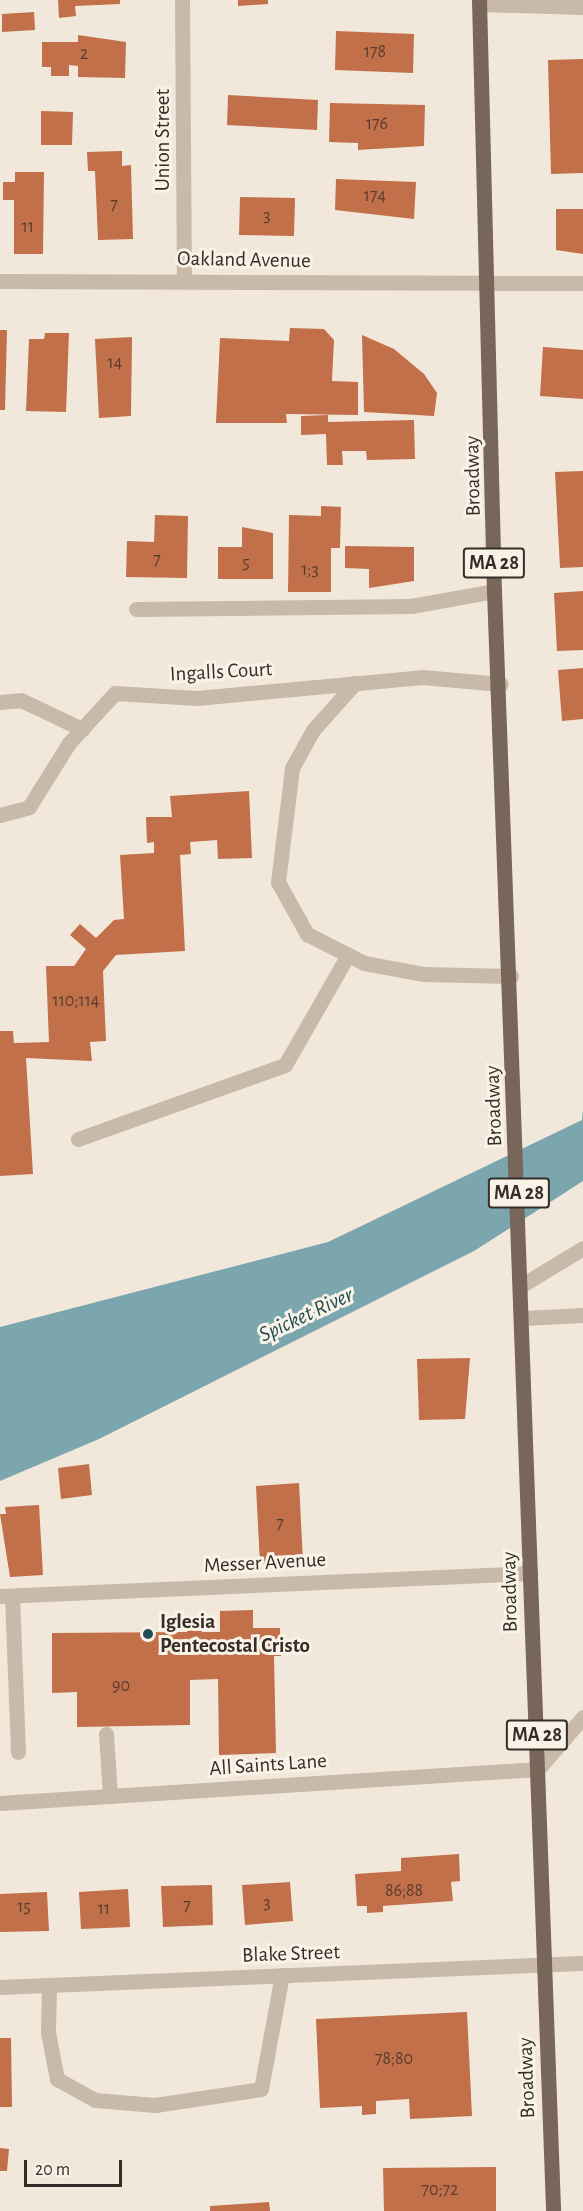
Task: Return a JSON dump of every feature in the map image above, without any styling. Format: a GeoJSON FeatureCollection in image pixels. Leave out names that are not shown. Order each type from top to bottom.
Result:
{"type":"FeatureCollection","features":[{"type":"Feature","properties":{"kind":"main road","name":"Broadway"},"geometry":{"type":"LineString","coordinates":[[479,2],[488,284],[494,591],[501,684],[515,1127],[522,1259],[553,2211]]}},
{"type":"Feature","properties":{"kind":"street","name":"Union Street"},"geometry":{"type":"LineString","coordinates":[[183,0],[184,280]]}},
{"type":"Feature","properties":{"kind":"street"},"geometry":{"type":"LineString","coordinates":[[479,2],[583,7]]}},
{"type":"Feature","properties":{"kind":"street","name":"Oakland Avenue"},"geometry":{"type":"LineString","coordinates":[[0,281],[583,283]]}},
{"type":"Feature","properties":{"kind":"street"},"geometry":{"type":"LineString","coordinates":[[136,609],[411,606],[494,591]]}},
{"type":"Feature","properties":{"kind":"street","name":"Ingalls Court"},"geometry":{"type":"LineString","coordinates":[[2,818],[29,807],[82,729],[115,693],[197,698],[422,677],[501,684]]}},
{"type":"Feature","properties":{"kind":"street"},"geometry":{"type":"LineString","coordinates":[[355,683],[314,730],[292,768],[278,882],[307,934],[348,955],[424,974],[511,976]]}},
{"type":"Feature","properties":{"kind":"street"},"geometry":{"type":"LineString","coordinates":[[0,702],[21,700],[82,729]]}},
{"type":"Feature","properties":{"kind":"street"},"geometry":{"type":"LineString","coordinates":[[78,1139],[285,1065],[348,955]]}},
{"type":"Feature","properties":{"kind":"street"},"geometry":{"type":"LineString","coordinates":[[522,1285],[583,1248]]}},
{"type":"Feature","properties":{"kind":"street"},"geometry":{"type":"LineString","coordinates":[[523,1318],[583,1315]]}},
{"type":"Feature","properties":{"kind":"street","name":"Messer Avenue"},"geometry":{"type":"LineString","coordinates":[[6,1596],[531,1573]]}},
{"type":"Feature","properties":{"kind":"street"},"geometry":{"type":"LineString","coordinates":[[6,1596],[18,1752]]}},
{"type":"Feature","properties":{"kind":"street"},"geometry":{"type":"LineString","coordinates":[[538,1768],[583,1716]]}},
{"type":"Feature","properties":{"kind":"street"},"geometry":{"type":"LineString","coordinates":[[106,1734],[110,1796]]}},
{"type":"Feature","properties":{"kind":"street","name":"All Saints Lane"},"geometry":{"type":"LineString","coordinates":[[0,1803],[538,1768]]}},
{"type":"Feature","properties":{"kind":"street","name":"Blake Street"},"geometry":{"type":"LineString","coordinates":[[0,1987],[583,1963]]}},
{"type":"Feature","properties":{"kind":"street"},"geometry":{"type":"LineString","coordinates":[[49,1985],[48,2032],[57,2079],[95,2100],[155,2105],[261,2089],[282,1975]]}},
{"type":"Feature","properties":{"kind":"water","name":"Spicket River"},"geometry":{"type":"Polygon","coordinates":[[[583,1110],[583,1181],[474,1251],[99,1439],[0,1481],[0,1327],[328,1242],[582,1120],[583,1110]]]}},
{"type":"Feature","properties":{"kind":"building"},"geometry":{"type":"Polygon","coordinates":[[[58,0],[120,0],[120,4],[75,6],[76,16],[59,18],[58,0]]]}},
{"type":"Feature","properties":{"kind":"building"},"geometry":{"type":"Polygon","coordinates":[[[238,0],[268,0],[268,4],[238,6],[238,0]]]}},
{"type":"Feature","properties":{"kind":"building"},"geometry":{"type":"Polygon","coordinates":[[[34,12],[35,30],[2,32],[2,14],[34,12]]]}},
{"type":"Feature","properties":{"kind":"building"},"geometry":{"type":"Polygon","coordinates":[[[336,31],[414,34],[413,73],[335,70],[336,31]]]}},
{"type":"Feature","properties":{"kind":"building"},"geometry":{"type":"Polygon","coordinates":[[[78,35],[126,42],[125,78],[78,77],[78,66],[69,65],[69,76],[51,76],[51,67],[42,67],[42,42],[78,42],[78,35]]]}},
{"type":"Feature","properties":{"kind":"building"},"geometry":{"type":"Polygon","coordinates":[[[583,59],[583,173],[551,174],[548,60],[583,59]]]}},
{"type":"Feature","properties":{"kind":"building"},"geometry":{"type":"Polygon","coordinates":[[[228,95],[318,100],[317,130],[227,125],[228,95]]]}},
{"type":"Feature","properties":{"kind":"building"},"geometry":{"type":"Polygon","coordinates":[[[330,103],[425,105],[424,146],[358,150],[358,143],[329,142],[330,103]]]}},
{"type":"Feature","properties":{"kind":"building"},"geometry":{"type":"Polygon","coordinates":[[[41,111],[73,112],[72,145],[41,145],[41,111]]]}},
{"type":"Feature","properties":{"kind":"building"},"geometry":{"type":"Polygon","coordinates":[[[122,151],[122,166],[131,165],[133,239],[98,240],[95,171],[88,171],[87,152],[122,151]]]}},
{"type":"Feature","properties":{"kind":"building"},"geometry":{"type":"Polygon","coordinates":[[[15,172],[44,172],[43,254],[14,254],[14,200],[3,200],[3,182],[15,182],[15,172]]]}},
{"type":"Feature","properties":{"kind":"building"},"geometry":{"type":"Polygon","coordinates":[[[336,179],[416,182],[414,219],[335,210],[336,179]]]}},
{"type":"Feature","properties":{"kind":"building"},"geometry":{"type":"Polygon","coordinates":[[[240,197],[295,198],[294,236],[239,235],[240,197]]]}},
{"type":"Feature","properties":{"kind":"building"},"geometry":{"type":"Polygon","coordinates":[[[556,209],[583,209],[583,254],[556,250],[556,209]]]}},
{"type":"Feature","properties":{"kind":"building"},"geometry":{"type":"Polygon","coordinates":[[[290,328],[324,329],[334,340],[332,381],[358,382],[358,415],[286,414],[287,423],[216,423],[220,338],[289,341],[290,328]]]}},
{"type":"Feature","properties":{"kind":"building"},"geometry":{"type":"Polygon","coordinates":[[[0,330],[7,330],[5,410],[0,410],[0,330]]]}},
{"type":"Feature","properties":{"kind":"building"},"geometry":{"type":"Polygon","coordinates":[[[45,333],[69,333],[66,412],[26,411],[29,339],[44,339],[45,333]]]}},
{"type":"Feature","properties":{"kind":"building"},"geometry":{"type":"Polygon","coordinates":[[[362,335],[394,349],[424,374],[437,393],[434,416],[364,412],[362,335]]]}},
{"type":"Feature","properties":{"kind":"building"},"geometry":{"type":"Polygon","coordinates":[[[132,337],[131,416],[99,418],[95,339],[132,337]]]}},
{"type":"Feature","properties":{"kind":"building"},"geometry":{"type":"Polygon","coordinates":[[[543,347],[583,350],[583,399],[540,396],[543,347]]]}},
{"type":"Feature","properties":{"kind":"building"},"geometry":{"type":"Polygon","coordinates":[[[328,415],[328,422],[414,420],[415,459],[367,460],[366,451],[342,451],[343,465],[327,465],[326,434],[301,435],[301,416],[328,415]]]}},
{"type":"Feature","properties":{"kind":"building"},"geometry":{"type":"Polygon","coordinates":[[[583,471],[583,567],[560,568],[555,472],[583,471]]]}},
{"type":"Feature","properties":{"kind":"building"},"geometry":{"type":"Polygon","coordinates":[[[321,506],[341,507],[340,548],[331,548],[331,592],[288,592],[289,515],[321,516],[321,506]]]}},
{"type":"Feature","properties":{"kind":"building"},"geometry":{"type":"Polygon","coordinates":[[[155,515],[188,516],[187,578],[126,577],[127,541],[154,542],[155,515]]]}},
{"type":"Feature","properties":{"kind":"building"},"geometry":{"type":"Polygon","coordinates":[[[242,527],[273,533],[273,579],[218,579],[218,547],[242,547],[242,527]]]}},
{"type":"Feature","properties":{"kind":"building"},"geometry":{"type":"Polygon","coordinates":[[[345,546],[414,547],[414,581],[369,588],[369,569],[345,568],[345,546]]]}},
{"type":"Feature","properties":{"kind":"building"},"geometry":{"type":"Polygon","coordinates":[[[583,591],[583,650],[557,651],[554,593],[583,591]]]}},
{"type":"Feature","properties":{"kind":"building"},"geometry":{"type":"Polygon","coordinates":[[[583,668],[583,719],[562,721],[558,670],[583,668]]]}},
{"type":"Feature","properties":{"kind":"building"},"geometry":{"type":"Polygon","coordinates":[[[249,791],[252,858],[218,859],[217,840],[190,842],[191,854],[180,855],[185,951],[116,955],[103,971],[106,1041],[90,1042],[92,1061],[26,1058],[33,1174],[0,1176],[0,1031],[13,1031],[14,1043],[49,1042],[46,966],[74,966],[86,949],[70,935],[80,924],[96,938],[114,920],[124,919],[120,855],[154,853],[154,842],[147,843],[146,817],[172,817],[170,796],[249,791]]]}},
{"type":"Feature","properties":{"kind":"building"},"geometry":{"type":"Polygon","coordinates":[[[470,1358],[465,1419],[419,1420],[417,1359],[470,1358]]]}},
{"type":"Feature","properties":{"kind":"building"},"geometry":{"type":"Polygon","coordinates":[[[89,1464],[92,1495],[61,1499],[58,1468],[89,1464]]]}},
{"type":"Feature","properties":{"kind":"building"},"geometry":{"type":"Polygon","coordinates":[[[299,1483],[303,1562],[260,1564],[256,1486],[299,1483]]]}},
{"type":"Feature","properties":{"kind":"building"},"geometry":{"type":"Polygon","coordinates":[[[39,1505],[43,1575],[10,1577],[0,1514],[6,1514],[5,1507],[39,1505]]]}},
{"type":"Feature","properties":{"kind":"building"},"geometry":{"type":"Polygon","coordinates":[[[253,1610],[253,1628],[280,1628],[281,1656],[274,1656],[276,1753],[219,1755],[218,1679],[190,1680],[190,1725],[77,1727],[77,1692],[52,1693],[52,1633],[187,1632],[187,1622],[202,1621],[202,1632],[220,1632],[220,1611],[253,1610]]]}},
{"type":"Feature","properties":{"kind":"building"},"geometry":{"type":"Polygon","coordinates":[[[459,1854],[460,1881],[451,1882],[453,1901],[383,1906],[383,1912],[367,1913],[367,1906],[357,1906],[355,1874],[401,1871],[401,1858],[459,1854]]]}},
{"type":"Feature","properties":{"kind":"building"},"geometry":{"type":"Polygon","coordinates":[[[290,1882],[293,1921],[245,1925],[242,1885],[290,1882]]]}},
{"type":"Feature","properties":{"kind":"building"},"geometry":{"type":"Polygon","coordinates":[[[212,1885],[213,1925],[163,1927],[161,1886],[212,1885]]]}},
{"type":"Feature","properties":{"kind":"building"},"geometry":{"type":"Polygon","coordinates":[[[128,1889],[130,1927],[81,1929],[79,1892],[128,1889]]]}},
{"type":"Feature","properties":{"kind":"building"},"geometry":{"type":"Polygon","coordinates":[[[47,1892],[49,1931],[0,1932],[0,1894],[47,1892]]]}},
{"type":"Feature","properties":{"kind":"building"},"geometry":{"type":"Polygon","coordinates":[[[467,2012],[472,2116],[410,2119],[409,2099],[376,2101],[376,2114],[362,2115],[362,2106],[320,2108],[316,2019],[467,2012]]]}},
{"type":"Feature","properties":{"kind":"building"},"geometry":{"type":"Polygon","coordinates":[[[0,2038],[11,2038],[12,2107],[0,2107],[0,2038]]]}},
{"type":"Feature","properties":{"kind":"building"},"geometry":{"type":"Polygon","coordinates":[[[0,2148],[9,2149],[7,2171],[0,2171],[0,2148]]]}},
{"type":"Feature","properties":{"kind":"building"},"geometry":{"type":"Polygon","coordinates":[[[496,2167],[496,2211],[384,2211],[383,2168],[496,2167]]]}},
{"type":"Feature","properties":{"kind":"building"},"geometry":{"type":"Polygon","coordinates":[[[269,2202],[270,2211],[210,2211],[210,2206],[269,2202]]]}},
{"type":"Feature","properties":{"kind":"place","name":"Iglesia Pentecostal Cristo"},"geometry":{"type":"Point","coordinates":[148,1634]}}]}
